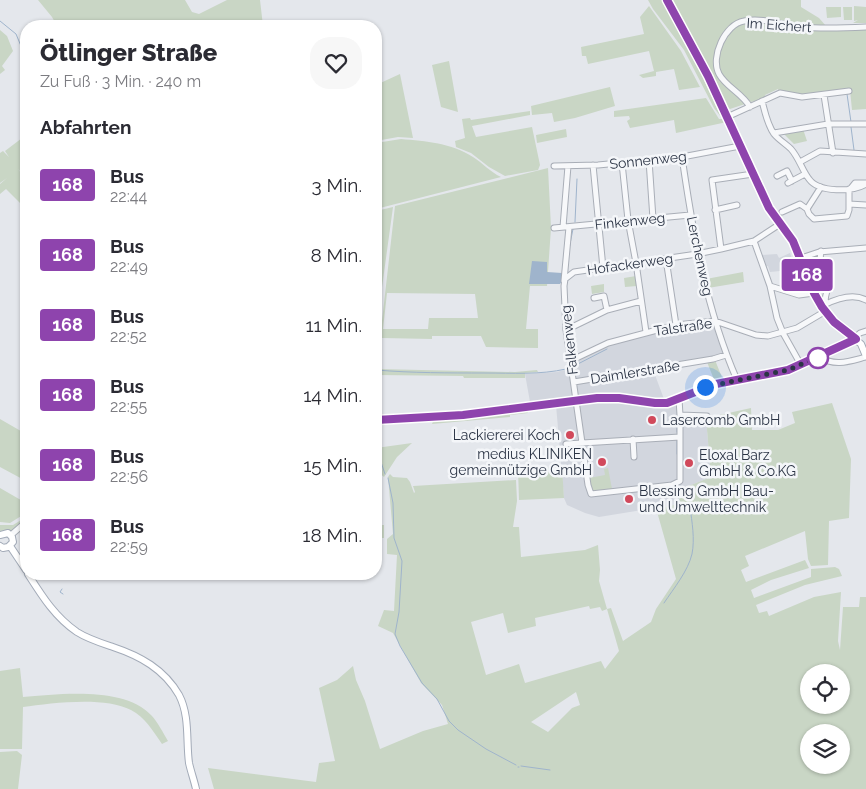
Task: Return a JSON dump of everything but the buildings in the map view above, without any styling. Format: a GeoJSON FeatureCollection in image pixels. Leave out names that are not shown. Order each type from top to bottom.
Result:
{"type":"FeatureCollection","features":[{"type":"Feature","properties":{"kind":"main road"},"geometry":{"type":"LineString","coordinates":[[666,0],[719,99],[769,208],[793,241],[814,293],[834,322],[861,344],[866,356]]}},
{"type":"Feature","properties":{"kind":"main road"},"geometry":{"type":"LineString","coordinates":[[0,535],[5,533],[11,535],[13,542],[6,548],[0,546]]}},
{"type":"Feature","properties":{"kind":"main road"},"geometry":{"type":"LineString","coordinates":[[10,546],[20,561]]}},
{"type":"Feature","properties":{"kind":"main road"},"geometry":{"type":"LineString","coordinates":[[32,580],[44,599],[67,624],[91,639],[146,660],[170,682],[184,708],[189,763],[196,789]]}},
{"type":"Feature","properties":{"kind":"street","name":"Im Eichert"},"geometry":{"type":"LineString","coordinates":[[748,108],[743,96],[725,82],[716,66],[719,46],[732,27],[739,22],[758,20],[818,28],[866,27]]}},
{"type":"Feature","properties":{"kind":"street"},"geometry":{"type":"LineString","coordinates":[[726,115],[780,94],[798,97],[849,91]]}},
{"type":"Feature","properties":{"kind":"street"},"geometry":{"type":"LineString","coordinates":[[824,95],[833,153]]}},
{"type":"Feature","properties":{"kind":"street"},"geometry":{"type":"LineString","coordinates":[[762,101],[765,116],[774,134],[791,149],[810,181],[821,187],[835,190],[850,189]]}},
{"type":"Feature","properties":{"kind":"street"},"geometry":{"type":"LineString","coordinates":[[774,134],[828,124],[866,124]]}},
{"type":"Feature","properties":{"kind":"street","name":"Sonnenweg"},"geometry":{"type":"LineString","coordinates":[[554,166],[594,165],[682,157],[740,146]]}},
{"type":"Feature","properties":{"kind":"street"},"geometry":{"type":"LineString","coordinates":[[800,162],[817,152],[866,154]]}},
{"type":"Feature","properties":{"kind":"street","name":"Lerchenweg"},"geometry":{"type":"LineString","coordinates":[[682,157],[697,254],[714,321],[737,380]]}},
{"type":"Feature","properties":{"kind":"street"},"geometry":{"type":"LineString","coordinates":[[649,160],[653,218]]}},
{"type":"Feature","properties":{"kind":"street"},"geometry":{"type":"LineString","coordinates":[[622,162],[628,220],[646,332]]}},
{"type":"Feature","properties":{"kind":"street"},"geometry":{"type":"LineString","coordinates":[[594,165],[600,224],[597,239],[603,268]]}},
{"type":"Feature","properties":{"kind":"street"},"geometry":{"type":"LineString","coordinates":[[564,286],[566,227],[563,218],[568,166]]}},
{"type":"Feature","properties":{"kind":"street"},"geometry":{"type":"LineString","coordinates":[[777,176],[787,171],[790,182],[805,174]]}},
{"type":"Feature","properties":{"kind":"street"},"geometry":{"type":"LineString","coordinates":[[721,249],[712,180],[753,174]]}},
{"type":"Feature","properties":{"kind":"street"},"geometry":{"type":"LineString","coordinates":[[782,212],[800,204],[807,209],[814,219],[846,216],[850,204],[850,189],[855,183],[866,184]]}},
{"type":"Feature","properties":{"kind":"street"},"geometry":{"type":"LineString","coordinates":[[807,209],[821,187]]}},
{"type":"Feature","properties":{"kind":"street"},"geometry":{"type":"LineString","coordinates":[[850,204],[866,205]]}},
{"type":"Feature","properties":{"kind":"street"},"geometry":{"type":"LineString","coordinates":[[715,210],[737,205]]}},
{"type":"Feature","properties":{"kind":"street","name":"Finkenweg"},"geometry":{"type":"LineString","coordinates":[[554,228],[690,216]]}},
{"type":"Feature","properties":{"kind":"street","name":"Hofackerweg"},"geometry":{"type":"LineString","coordinates":[[565,279],[574,272],[721,249],[754,240],[780,224]]}},
{"type":"Feature","properties":{"kind":"street"},"geometry":{"type":"LineString","coordinates":[[754,240],[770,286],[773,305],[783,333],[801,365]]}},
{"type":"Feature","properties":{"kind":"street"},"geometry":{"type":"LineString","coordinates":[[800,258],[821,251],[866,248]]}},
{"type":"Feature","properties":{"kind":"street"},"geometry":{"type":"LineString","coordinates":[[821,251],[820,267],[828,286],[824,297],[824,308]]}},
{"type":"Feature","properties":{"kind":"street"},"geometry":{"type":"LineString","coordinates":[[666,258],[676,325]]}},
{"type":"Feature","properties":{"kind":"street","name":"Falkenweg"},"geometry":{"type":"LineString","coordinates":[[565,279],[566,330],[581,442],[591,494],[672,485],[680,481],[680,437]]}},
{"type":"Feature","properties":{"kind":"street"},"geometry":{"type":"LineString","coordinates":[[770,286],[799,295],[814,293]]}},
{"type":"Feature","properties":{"kind":"street"},"geometry":{"type":"LineString","coordinates":[[594,298],[604,296],[607,310]]}},
{"type":"Feature","properties":{"kind":"street","name":"Talstraße"},"geometry":{"type":"LineString","coordinates":[[570,361],[608,343],[676,325],[714,321],[756,335],[768,336],[783,333],[797,328],[824,308],[850,296],[866,300]]}},
{"type":"Feature","properties":{"kind":"street"},"geometry":{"type":"LineString","coordinates":[[566,330],[607,310],[641,301]]}},
{"type":"Feature","properties":{"kind":"street"},"geometry":{"type":"LineString","coordinates":[[382,420],[463,415],[608,397],[667,403],[705,387],[779,372],[801,365],[856,339],[860,333],[866,332]]}},
{"type":"Feature","properties":{"kind":"street","name":"Daimlerstraße"},"geometry":{"type":"LineString","coordinates":[[574,382],[713,359],[726,355]]}},
{"type":"Feature","properties":{"kind":"street"},"geometry":{"type":"LineString","coordinates":[[820,356],[832,362],[840,363],[866,356]]}},
{"type":"Feature","properties":{"kind":"street"},"geometry":{"type":"LineString","coordinates":[[566,444],[680,437],[679,399]]}},
{"type":"Feature","properties":{"kind":"street"},"geometry":{"type":"LineString","coordinates":[[680,415],[707,416]]}},
{"type":"Feature","properties":{"kind":"street"},"geometry":{"type":"LineString","coordinates":[[633,439],[634,457]]}},
{"type":"Feature","properties":{"kind":"street"},"geometry":{"type":"LineString","coordinates":[[11,535],[20,527]]}},
{"type":"Feature","properties":{"kind":"shaded area"},"geometry":{"type":"Polygon","coordinates":[[[790,253],[796,271],[781,273],[780,271],[770,272],[768,266],[764,267],[760,255],[777,254],[779,258],[790,253]]]}},
{"type":"Feature","properties":{"kind":"shaded area"},"geometry":{"type":"Polygon","coordinates":[[[714,321],[726,355],[652,367],[664,399],[601,393],[530,402],[525,374],[557,372],[568,369],[571,361],[598,348],[646,332],[714,321]]]}},
{"type":"Feature","properties":{"kind":"shaded area"},"geometry":{"type":"Polygon","coordinates":[[[609,400],[668,406],[681,402],[683,418],[706,418],[711,477],[686,487],[678,488],[679,504],[599,517],[567,505],[564,498],[556,405],[609,400]]]}},
{"type":"Feature","properties":{"kind":"green space"},"geometry":{"type":"Polygon","coordinates":[[[38,0],[185,0],[192,12],[199,14],[227,0],[260,0],[262,20],[54,20],[38,0]]]}},
{"type":"Feature","properties":{"kind":"green space"},"geometry":{"type":"Polygon","coordinates":[[[648,0],[662,0],[693,56],[721,117],[714,108],[684,50],[648,0]]]}},
{"type":"Feature","properties":{"kind":"green space"},"geometry":{"type":"Polygon","coordinates":[[[669,0],[801,0],[801,7],[819,18],[826,26],[745,19],[732,25],[723,37],[714,66],[742,97],[745,104],[730,109],[727,107],[669,0]]]}},
{"type":"Feature","properties":{"kind":"green space"},"geometry":{"type":"Polygon","coordinates":[[[649,6],[681,51],[700,87],[679,90],[674,69],[656,72],[656,76],[643,78],[639,75],[654,71],[649,51],[588,64],[586,56],[582,56],[581,47],[644,34],[640,17],[649,6]]]}},
{"type":"Feature","properties":{"kind":"green space"},"geometry":{"type":"Polygon","coordinates":[[[854,6],[866,7],[866,23],[853,23],[858,20],[854,21],[854,6]]]}},
{"type":"Feature","properties":{"kind":"green space"},"geometry":{"type":"Polygon","coordinates":[[[826,7],[841,7],[841,17],[827,18],[826,7]]]}},
{"type":"Feature","properties":{"kind":"green space"},"geometry":{"type":"Polygon","coordinates":[[[843,7],[852,7],[852,20],[844,20],[843,7]]]}},
{"type":"Feature","properties":{"kind":"green space"},"geometry":{"type":"Polygon","coordinates":[[[745,22],[866,29],[866,109],[852,110],[850,90],[797,95],[779,92],[778,89],[765,95],[766,98],[751,102],[725,79],[721,73],[718,60],[727,34],[733,28],[745,22]]]}},
{"type":"Feature","properties":{"kind":"green space"},"geometry":{"type":"Polygon","coordinates":[[[0,30],[7,36],[13,51],[2,66],[5,70],[0,74],[0,30]]]}},
{"type":"Feature","properties":{"kind":"green space"},"geometry":{"type":"Polygon","coordinates":[[[449,61],[458,112],[441,107],[432,65],[449,61]]]}},
{"type":"Feature","properties":{"kind":"green space"},"geometry":{"type":"Polygon","coordinates":[[[400,74],[413,138],[398,137],[382,140],[382,82],[400,74]]]}},
{"type":"Feature","properties":{"kind":"green space"},"geometry":{"type":"Polygon","coordinates":[[[610,87],[615,106],[554,122],[552,113],[532,115],[531,106],[610,87]]]}},
{"type":"Feature","properties":{"kind":"green space"},"geometry":{"type":"Polygon","coordinates":[[[706,98],[719,119],[725,119],[727,122],[676,133],[674,120],[630,128],[627,121],[630,119],[629,116],[614,117],[614,111],[706,98]]]}},
{"type":"Feature","properties":{"kind":"green space"},"geometry":{"type":"Polygon","coordinates":[[[530,111],[530,115],[472,126],[476,137],[532,127],[540,165],[538,170],[505,176],[489,167],[471,153],[456,147],[455,141],[465,138],[462,119],[470,118],[471,120],[530,111]]]}},
{"type":"Feature","properties":{"kind":"green space"},"geometry":{"type":"Polygon","coordinates":[[[566,129],[567,137],[537,143],[536,135],[566,129]]]}},
{"type":"Feature","properties":{"kind":"green space"},"geometry":{"type":"Polygon","coordinates":[[[803,129],[807,141],[794,144],[783,133],[803,129]]]}},
{"type":"Feature","properties":{"kind":"green space"},"geometry":{"type":"Polygon","coordinates":[[[401,139],[447,146],[465,152],[501,177],[382,207],[382,142],[401,139]]]}},
{"type":"Feature","properties":{"kind":"green space"},"geometry":{"type":"Polygon","coordinates":[[[20,140],[20,171],[18,169],[20,172],[20,203],[6,189],[0,194],[0,184],[7,178],[0,183],[0,153],[3,151],[9,157],[5,151],[20,140]]]}},
{"type":"Feature","properties":{"kind":"green space"},"geometry":{"type":"Polygon","coordinates":[[[548,168],[551,228],[547,286],[530,286],[526,329],[538,329],[538,348],[486,347],[481,336],[432,336],[432,339],[382,338],[382,321],[395,206],[548,168]],[[387,293],[383,329],[428,329],[429,318],[478,318],[475,294],[387,293]]]}},
{"type":"Feature","properties":{"kind":"green space"},"geometry":{"type":"Polygon","coordinates":[[[393,207],[382,287],[382,210],[393,207]]]}},
{"type":"Feature","properties":{"kind":"green space"},"geometry":{"type":"Polygon","coordinates":[[[743,272],[744,282],[708,288],[706,279],[743,272]]]}},
{"type":"Feature","properties":{"kind":"green space"},"geometry":{"type":"Polygon","coordinates":[[[636,276],[637,286],[625,287],[624,278],[636,276]]]}},
{"type":"Feature","properties":{"kind":"green space"},"geometry":{"type":"Polygon","coordinates":[[[604,284],[604,292],[592,294],[591,286],[604,284]]]}},
{"type":"Feature","properties":{"kind":"green space"},"geometry":{"type":"Polygon","coordinates":[[[715,360],[723,380],[715,382],[707,362],[715,360]]]}},
{"type":"Feature","properties":{"kind":"green space"},"geometry":{"type":"Polygon","coordinates":[[[382,369],[515,372],[537,370],[538,372],[525,373],[525,378],[464,378],[463,376],[382,375],[382,369]]]}},
{"type":"Feature","properties":{"kind":"green space"},"geometry":{"type":"Polygon","coordinates":[[[832,403],[851,459],[849,518],[829,521],[828,565],[811,566],[808,559],[805,531],[745,556],[749,566],[741,570],[746,582],[805,560],[809,568],[771,580],[751,590],[754,598],[811,577],[811,569],[835,567],[839,569],[842,576],[805,585],[756,605],[759,613],[767,611],[769,616],[814,597],[841,592],[838,641],[840,650],[843,607],[859,607],[860,597],[866,597],[866,789],[214,789],[208,768],[316,782],[319,763],[335,761],[319,688],[337,680],[353,666],[380,749],[423,731],[448,724],[442,705],[421,683],[393,633],[378,626],[384,610],[394,611],[397,555],[387,554],[387,539],[393,534],[388,477],[390,474],[393,477],[407,478],[414,493],[413,486],[516,480],[517,501],[513,527],[519,527],[521,557],[585,550],[598,545],[599,581],[607,609],[611,608],[623,641],[651,622],[656,609],[676,579],[656,508],[679,504],[678,488],[686,487],[711,477],[706,418],[751,408],[752,430],[778,430],[795,423],[792,412],[832,403]],[[589,606],[535,618],[536,626],[508,633],[503,613],[471,622],[486,675],[519,664],[525,683],[601,661],[605,669],[619,651],[607,609],[602,611],[600,607],[590,609],[589,606]],[[576,692],[531,722],[548,732],[572,708],[580,705],[576,692]]]}},
{"type":"Feature","properties":{"kind":"green space"},"geometry":{"type":"Polygon","coordinates":[[[526,410],[528,413],[510,415],[510,417],[432,424],[434,419],[526,410]]]}},
{"type":"Feature","properties":{"kind":"green space"},"geometry":{"type":"Polygon","coordinates":[[[0,419],[20,431],[20,478],[0,467],[0,419]]]}},
{"type":"Feature","properties":{"kind":"green space"},"geometry":{"type":"Polygon","coordinates":[[[412,443],[397,457],[384,477],[382,475],[382,447],[412,443]]]}},
{"type":"Feature","properties":{"kind":"green space"},"geometry":{"type":"Polygon","coordinates":[[[562,467],[564,498],[519,500],[518,469],[562,467]]]}},
{"type":"Feature","properties":{"kind":"green space"},"geometry":{"type":"Polygon","coordinates":[[[608,468],[612,489],[592,492],[589,478],[605,475],[604,469],[608,468]]]}},
{"type":"Feature","properties":{"kind":"green space"},"geometry":{"type":"Polygon","coordinates":[[[0,488],[20,500],[20,517],[10,523],[0,522],[0,488]]]}},
{"type":"Feature","properties":{"kind":"green space"},"geometry":{"type":"Polygon","coordinates":[[[20,521],[20,524],[10,532],[0,531],[0,525],[13,525],[20,521]]]}},
{"type":"Feature","properties":{"kind":"green space"},"geometry":{"type":"Polygon","coordinates":[[[382,525],[384,525],[384,538],[382,538],[382,525]]]}},
{"type":"Feature","properties":{"kind":"green space"},"geometry":{"type":"Polygon","coordinates":[[[20,668],[23,697],[54,694],[90,694],[125,700],[139,706],[151,715],[168,741],[162,744],[145,720],[131,710],[107,703],[78,702],[23,707],[22,749],[0,749],[0,671],[20,668]]]}},
{"type":"Feature","properties":{"kind":"green space"},"geometry":{"type":"Polygon","coordinates":[[[17,751],[22,755],[18,789],[0,789],[0,752],[17,751]]]}},
{"type":"Feature","properties":{"kind":"water"},"geometry":{"type":"Polygon","coordinates":[[[532,261],[547,262],[547,272],[562,273],[560,284],[529,284],[532,261]]]}},
{"type":"Feature","properties":{"kind":"waterway"},"geometry":{"type":"LineString","coordinates":[[0,21],[16,34],[20,44]]}},
{"type":"Feature","properties":{"kind":"waterway"},"geometry":{"type":"LineString","coordinates":[[847,94],[851,122]]}},
{"type":"Feature","properties":{"kind":"waterway"},"geometry":{"type":"LineString","coordinates":[[851,127],[854,150]]}},
{"type":"Feature","properties":{"kind":"waterway"},"geometry":{"type":"LineString","coordinates":[[575,222],[577,179]]}},
{"type":"Feature","properties":{"kind":"waterway"},"geometry":{"type":"LineString","coordinates":[[569,249],[573,229]]}},
{"type":"Feature","properties":{"kind":"waterway"},"geometry":{"type":"LineString","coordinates":[[574,366],[607,349]]}},
{"type":"Feature","properties":{"kind":"waterway"},"geometry":{"type":"LineString","coordinates":[[382,370],[430,373],[516,373],[566,369]]}},
{"type":"Feature","properties":{"kind":"waterway"},"geometry":{"type":"LineString","coordinates":[[677,421],[677,432]]}},
{"type":"Feature","properties":{"kind":"waterway"},"geometry":{"type":"LineString","coordinates":[[677,439],[677,454]]}},
{"type":"Feature","properties":{"kind":"waterway"},"geometry":{"type":"LineString","coordinates":[[382,465],[385,474]]}},
{"type":"Feature","properties":{"kind":"waterway"},"geometry":{"type":"LineString","coordinates":[[388,478],[393,503],[394,538],[402,561],[399,612],[395,634],[400,646],[422,683],[437,699],[449,721],[458,730],[486,749],[516,765]]}},
{"type":"Feature","properties":{"kind":"waterway"},"geometry":{"type":"LineString","coordinates":[[678,488],[679,503],[687,506]]}},
{"type":"Feature","properties":{"kind":"waterway"},"geometry":{"type":"LineString","coordinates":[[664,603],[684,573],[692,554],[693,536],[690,507]]}},
{"type":"Feature","properties":{"kind":"waterway"},"geometry":{"type":"LineString","coordinates":[[62,589],[60,592],[63,594]]}},
{"type":"Feature","properties":{"kind":"waterway"},"geometry":{"type":"LineString","coordinates":[[521,766],[550,770]]}},
{"type":"Feature","properties":{"kind":"bus line","name":"168"},"geometry":{"type":"LineString","coordinates":[[382,420],[463,415],[608,397],[667,403],[716,384],[788,370],[856,339],[824,312],[814,293],[793,241],[769,208],[708,76],[667,0]]}},
{"type":"Feature","properties":{"kind":"place","name":"Lasercomb GmbH"},"geometry":{"type":"Point","coordinates":[652,420]}},
{"type":"Feature","properties":{"kind":"place","name":"Lackiererei Koch"},"geometry":{"type":"Point","coordinates":[570,435]}},
{"type":"Feature","properties":{"kind":"place","name":"medius KLINIKEN gemeinnützige GmbH"},"geometry":{"type":"Point","coordinates":[602,462]}},
{"type":"Feature","properties":{"kind":"place","name":"Eloxal Barz GmbH & Co.KG"},"geometry":{"type":"Point","coordinates":[689,463]}},
{"type":"Feature","properties":{"kind":"place","name":"Blessing GmbH Bau- und Umwelttechnik"},"geometry":{"type":"Point","coordinates":[629,499]}},
{"type":"Feature","properties":{"kind":"route"},"geometry":{"type":"LineString","coordinates":[[705,387],[788,370],[820,356],[818,358]]}}]}
